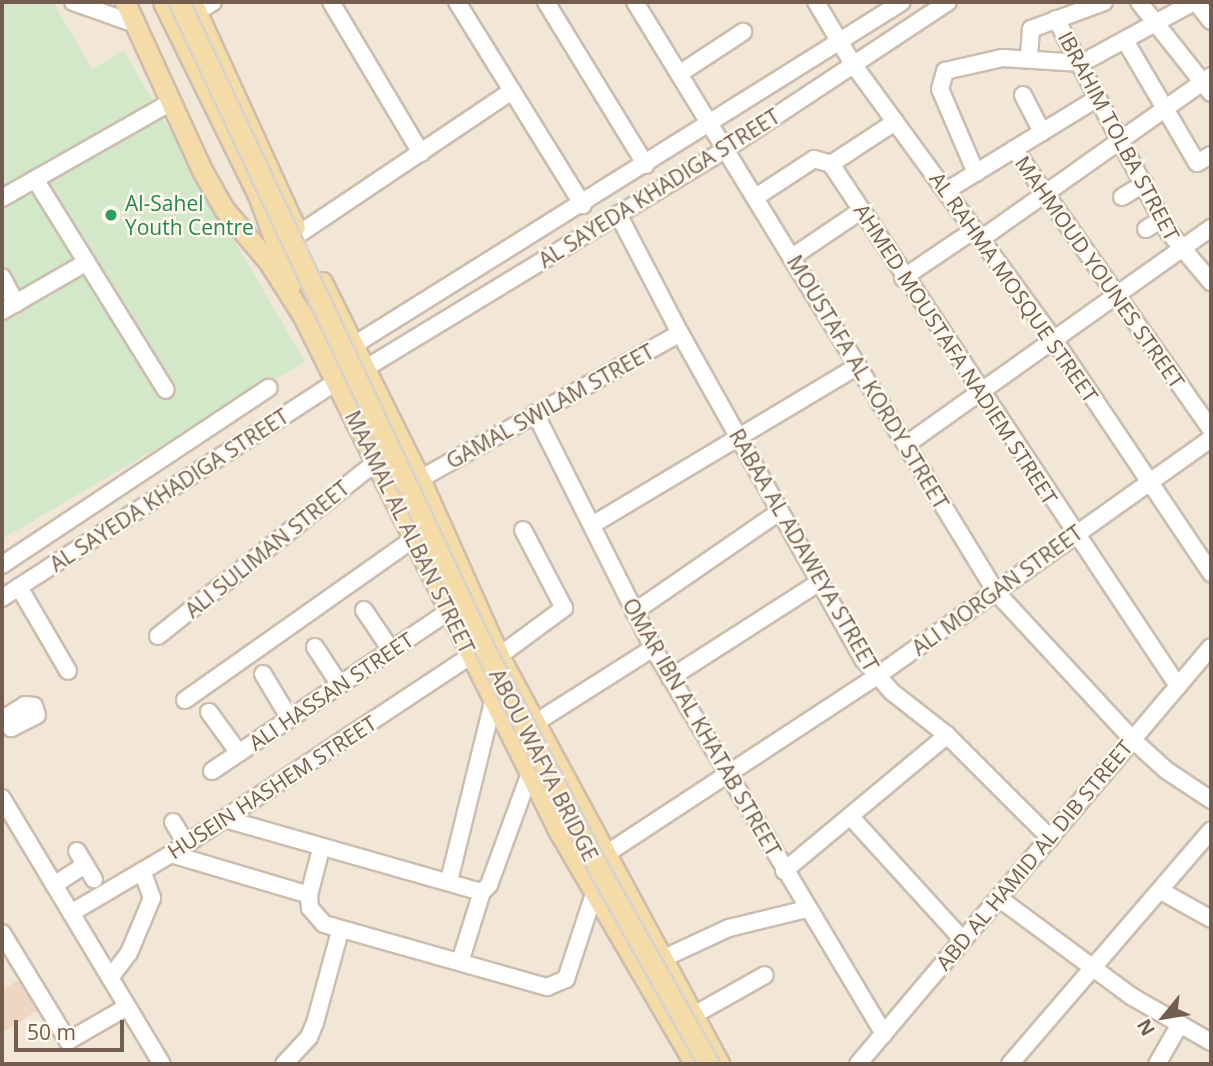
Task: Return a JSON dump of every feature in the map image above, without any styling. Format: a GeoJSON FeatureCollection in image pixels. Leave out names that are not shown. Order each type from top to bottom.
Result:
{"type":"FeatureCollection","features":[{"type":"Feature","properties":{"kind":"main road","name":"MAAMAL AL ALBAN STREET"},"geometry":{"type":"LineString","coordinates":[[125,2],[224,209],[268,261],[303,316],[530,773],[594,894],[695,1064]]}},
{"type":"Feature","properties":{"kind":"main road"},"geometry":{"type":"LineString","coordinates":[[163,2],[258,195],[303,316]]}},
{"type":"Feature","properties":{"kind":"main road","name":"ABOU WAFYA BRIDGE"},"geometry":{"type":"LineString","coordinates":[[179,2],[503,685],[602,875],[709,1064]]}},
{"type":"Feature","properties":{"kind":"main road","name":"MAAMAL AL ALBAN STREET"},"geometry":{"type":"LineString","coordinates":[[201,5],[295,226],[420,479],[499,656],[720,1064]]}},
{"type":"Feature","properties":{"kind":"main road"},"geometry":{"type":"LineString","coordinates":[[192,32],[204,44],[295,226]]}},
{"type":"Feature","properties":{"kind":"main road"},"geometry":{"type":"LineString","coordinates":[[368,443],[393,428]]}},
{"type":"Feature","properties":{"kind":"street"},"geometry":{"type":"LineString","coordinates":[[331,2],[421,153]]}},
{"type":"Feature","properties":{"kind":"street","name":"RABAA AL ADAWEYA STREET"},"geometry":{"type":"LineString","coordinates":[[457,2],[512,91],[587,202],[612,217],[680,333],[818,583],[877,676],[947,735],[1051,838]]}},
{"type":"Feature","properties":{"kind":"street"},"geometry":{"type":"LineString","coordinates":[[546,2],[646,165]]}},
{"type":"Feature","properties":{"kind":"street","name":"MOUSTAFA AL KORDY STREET"},"geometry":{"type":"LineString","coordinates":[[635,2],[996,592],[1132,739],[1167,770],[1211,800]]}},
{"type":"Feature","properties":{"kind":"street","name":"AL RAHMA MOSQUE STREET"},"geometry":{"type":"LineString","coordinates":[[816,2],[853,64],[1055,341],[1211,573]]}},
{"type":"Feature","properties":{"kind":"street","name":"AL SAYEDA KHADIGA STREET"},"geometry":{"type":"LineString","coordinates":[[354,345],[587,202],[902,2]]}},
{"type":"Feature","properties":{"kind":"street","name":"AL SAYEDA KHADIGA STREET"},"geometry":{"type":"LineString","coordinates":[[366,368],[726,149],[947,2]]}},
{"type":"Feature","properties":{"kind":"street"},"geometry":{"type":"LineString","coordinates":[[1029,57],[1031,29],[1104,2]]}},
{"type":"Feature","properties":{"kind":"street"},"geometry":{"type":"LineString","coordinates":[[904,278],[1045,191],[1121,140],[1164,107],[1208,83],[1139,2]]}},
{"type":"Feature","properties":{"kind":"street"},"geometry":{"type":"LineString","coordinates":[[976,173],[940,89],[941,76],[951,68],[1029,57],[1082,63],[1126,42],[1195,2],[1211,22]]}},
{"type":"Feature","properties":{"kind":"street"},"geometry":{"type":"LineString","coordinates":[[79,3],[104,8],[135,24]]}},
{"type":"Feature","properties":{"kind":"street","name":"IBRAHIM TOLBA STREET"},"geometry":{"type":"LineString","coordinates":[[1056,19],[1182,253],[1211,282]]}},
{"type":"Feature","properties":{"kind":"street"},"geometry":{"type":"LineString","coordinates":[[679,74],[743,32]]}},
{"type":"Feature","properties":{"kind":"street"},"geometry":{"type":"LineString","coordinates":[[1126,42],[1197,163],[1206,159]]}},
{"type":"Feature","properties":{"kind":"street"},"geometry":{"type":"LineString","coordinates":[[295,226],[421,153],[512,91]]}},
{"type":"Feature","properties":{"kind":"street"},"geometry":{"type":"LineString","coordinates":[[1023,95],[1042,132]]}},
{"type":"Feature","properties":{"kind":"street"},"geometry":{"type":"LineString","coordinates":[[946,191],[1098,98]]}},
{"type":"Feature","properties":{"kind":"street"},"geometry":{"type":"LineString","coordinates":[[2,198],[171,102]]}},
{"type":"Feature","properties":{"kind":"street"},"geometry":{"type":"LineString","coordinates":[[755,197],[814,159],[831,164],[895,122]]}},
{"type":"Feature","properties":{"kind":"street","name":"MAHMOUD YOUNES STREET"},"geometry":{"type":"LineString","coordinates":[[1014,149],[1211,429]]}},
{"type":"Feature","properties":{"kind":"street","name":"AHMED MOUSTAFA NADIEM STREET"},"geometry":{"type":"LineString","coordinates":[[831,164],[981,394],[1178,686]]}},
{"type":"Feature","properties":{"kind":"street"},"geometry":{"type":"LineString","coordinates":[[36,179],[166,390]]}},
{"type":"Feature","properties":{"kind":"street"},"geometry":{"type":"LineString","coordinates":[[1122,197],[1144,184]]}},
{"type":"Feature","properties":{"kind":"street"},"geometry":{"type":"LineString","coordinates":[[792,257],[862,210]]}},
{"type":"Feature","properties":{"kind":"street"},"geometry":{"type":"LineString","coordinates":[[1146,229],[1162,219]]}},
{"type":"Feature","properties":{"kind":"street"},"geometry":{"type":"LineString","coordinates":[[907,444],[1182,253],[1211,228]]}},
{"type":"Feature","properties":{"kind":"street"},"geometry":{"type":"LineString","coordinates":[[2,277],[9,307],[87,262]]}},
{"type":"Feature","properties":{"kind":"street","name":"GAMAL SWILAM STREET"},"geometry":{"type":"LineString","coordinates":[[420,479],[680,333]]}},
{"type":"Feature","properties":{"kind":"street"},"geometry":{"type":"LineString","coordinates":[[592,525],[858,366]]}},
{"type":"Feature","properties":{"kind":"street","name":"AL SAYEDA KHADIGA STREET"},"geometry":{"type":"LineString","coordinates":[[2,598],[337,381]]}},
{"type":"Feature","properties":{"kind":"street"},"geometry":{"type":"LineString","coordinates":[[2,565],[268,388]]}},
{"type":"Feature","properties":{"kind":"street","name":"OMAR IBN AL KHATAB STREET"},"geometry":{"type":"LineString","coordinates":[[535,413],[653,648],[784,871],[884,1034]]}},
{"type":"Feature","properties":{"kind":"street","name":"ALI MORGAN STREET"},"geometry":{"type":"LineString","coordinates":[[606,854],[877,676],[1211,439]]}},
{"type":"Feature","properties":{"kind":"street","name":"ALI SULIMAN STREET"},"geometry":{"type":"LineString","coordinates":[[158,636],[376,462]]}},
{"type":"Feature","properties":{"kind":"street"},"geometry":{"type":"LineString","coordinates":[[634,612],[779,512]]}},
{"type":"Feature","properties":{"kind":"street"},"geometry":{"type":"LineString","coordinates":[[499,656],[564,608],[523,530]]}},
{"type":"Feature","properties":{"kind":"street"},"geometry":{"type":"LineString","coordinates":[[185,700],[415,538]]}},
{"type":"Feature","properties":{"kind":"street"},"geometry":{"type":"LineString","coordinates":[[670,678],[818,583]]}},
{"type":"Feature","properties":{"kind":"street"},"geometry":{"type":"LineString","coordinates":[[19,587],[68,671]]}},
{"type":"Feature","properties":{"kind":"street"},"geometry":{"type":"LineString","coordinates":[[364,610],[391,650]]}},
{"type":"Feature","properties":{"kind":"street","name":"ALI HASSAN STREET"},"geometry":{"type":"LineString","coordinates":[[212,771],[449,611]]}},
{"type":"Feature","properties":{"kind":"street"},"geometry":{"type":"LineString","coordinates":[[315,647],[340,685]]}},
{"type":"Feature","properties":{"kind":"street","name":"ABD AL HAMID AL DIB STREET"},"geometry":{"type":"LineString","coordinates":[[859,1064],[1211,647]]}},
{"type":"Feature","properties":{"kind":"street"},"geometry":{"type":"LineString","coordinates":[[535,723],[653,648]]}},
{"type":"Feature","properties":{"kind":"street","name":"HUSEIN HASHEM STREET"},"geometry":{"type":"LineString","coordinates":[[71,913],[171,855],[470,656]]}},
{"type":"Feature","properties":{"kind":"street"},"geometry":{"type":"LineString","coordinates":[[262,674],[290,719]]}},
{"type":"Feature","properties":{"kind":"street"},"geometry":{"type":"LineString","coordinates":[[449,881],[493,702]]}},
{"type":"Feature","properties":{"kind":"street"},"geometry":{"type":"LineString","coordinates":[[209,712],[239,753]]}},
{"type":"Feature","properties":{"kind":"street"},"geometry":{"type":"LineString","coordinates":[[784,871],[947,735]]}},
{"type":"Feature","properties":{"kind":"street"},"geometry":{"type":"LineString","coordinates":[[460,962],[482,892],[489,885],[530,773]]}},
{"type":"Feature","properties":{"kind":"street"},"geometry":{"type":"LineString","coordinates":[[2,798],[162,1064]]}},
{"type":"Feature","properties":{"kind":"street"},"geometry":{"type":"LineString","coordinates":[[850,816],[962,939]]}},
{"type":"Feature","properties":{"kind":"street"},"geometry":{"type":"LineString","coordinates":[[225,819],[321,849],[449,881],[482,892]]}},
{"type":"Feature","properties":{"kind":"street"},"geometry":{"type":"LineString","coordinates":[[173,822],[186,844]]}},
{"type":"Feature","properties":{"kind":"street"},"geometry":{"type":"LineString","coordinates":[[1010,1064],[1211,830]]}},
{"type":"Feature","properties":{"kind":"street"},"geometry":{"type":"LineString","coordinates":[[321,849],[309,895],[315,916],[340,931],[547,987],[561,985],[594,894]]}},
{"type":"Feature","properties":{"kind":"street"},"geometry":{"type":"LineString","coordinates":[[171,855],[309,895]]}},
{"type":"Feature","properties":{"kind":"street"},"geometry":{"type":"LineString","coordinates":[[54,885],[85,865]]}},
{"type":"Feature","properties":{"kind":"street"},"geometry":{"type":"LineString","coordinates":[[110,978],[129,953],[152,898],[142,871]]}},
{"type":"Feature","properties":{"kind":"street"},"geometry":{"type":"LineString","coordinates":[[1161,891],[1211,919]]}},
{"type":"Feature","properties":{"kind":"street"},"geometry":{"type":"LineString","coordinates":[[1000,899],[1094,968],[1211,1042]]}},
{"type":"Feature","properties":{"kind":"street"},"geometry":{"type":"LineString","coordinates":[[664,958],[729,928],[807,909]]}},
{"type":"Feature","properties":{"kind":"street"},"geometry":{"type":"LineString","coordinates":[[284,1064],[309,1037],[315,1023],[340,931]]}},
{"type":"Feature","properties":{"kind":"street"},"geometry":{"type":"LineString","coordinates":[[2,933],[68,1041],[127,1007]]}},
{"type":"Feature","properties":{"kind":"street"},"geometry":{"type":"LineString","coordinates":[[694,1016],[765,975]]}},
{"type":"Feature","properties":{"kind":"street"},"geometry":{"type":"LineString","coordinates":[[1157,1064],[1180,1024]]}},
{"type":"Feature","properties":{"kind":"shaded area"},"geometry":{"type":"Polygon","coordinates":[[[2,2],[1211,2],[1211,1064],[2,1064],[2,2]]]}},
{"type":"Feature","properties":{"kind":"green space","name":"Al-Sahel Youth Centre"},"geometry":{"type":"Polygon","coordinates":[[[2,2],[53,2],[92,69],[124,51],[305,362],[2,539],[2,2]]]}},
{"type":"Feature","properties":{"kind":"building"},"geometry":{"type":"Polygon","coordinates":[[[19,980],[37,1011],[2,1033],[2,990],[19,980]]]}},
{"type":"Feature","properties":{"kind":"place","name":"Al-Sahel Youth Centre"},"geometry":{"type":"Point","coordinates":[111,215]}}]}
